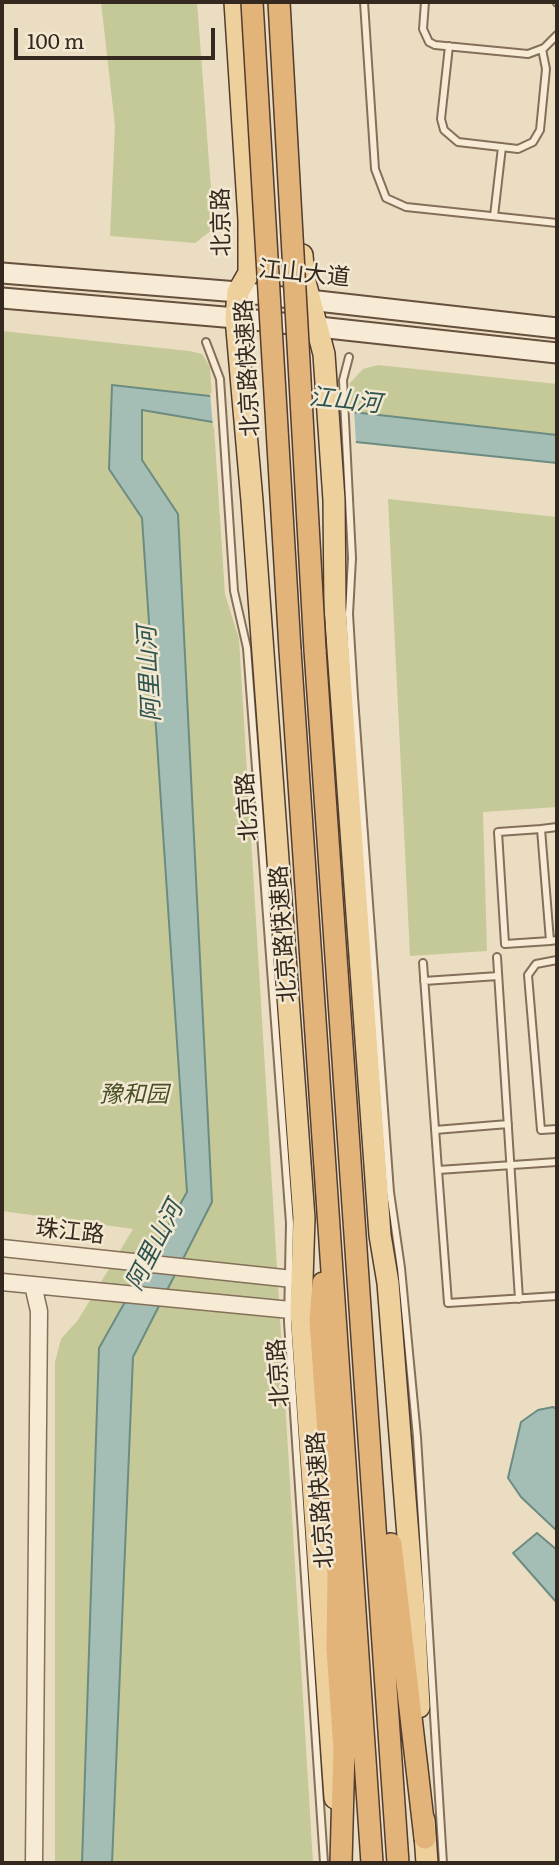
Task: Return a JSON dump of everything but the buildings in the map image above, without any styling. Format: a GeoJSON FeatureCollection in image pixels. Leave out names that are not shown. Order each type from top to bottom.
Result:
{"type":"FeatureCollection","features":[{"type":"Feature","properties":{"kind":"highway","name":"北京路快速路"},"geometry":{"type":"LineString","coordinates":[[252,2],[290,650],[372,1863]]}},
{"type":"Feature","properties":{"kind":"highway"},"geometry":{"type":"LineString","coordinates":[[281,2],[315,650],[398,1863]]}},
{"type":"Feature","properties":{"kind":"highway"},"geometry":{"type":"LineString","coordinates":[[329,1201],[320,1320],[338,1576],[337,1648],[344,1749],[340,1863]]}},
{"type":"Feature","properties":{"kind":"highway"},"geometry":{"type":"LineString","coordinates":[[358,1261],[372,1337],[392,1565],[425,1838]]}},
{"type":"Feature","properties":{"kind":"main road","name":"北京路"},"geometry":{"type":"LineString","coordinates":[[235,2],[250,220],[249,273],[238,292],[236,318],[303,1204],[295,1279],[295,1311],[340,1863]]}},
{"type":"Feature","properties":{"kind":"main road"},"geometry":{"type":"LineString","coordinates":[[281,2],[304,278],[336,403],[338,445],[335,607],[380,1234],[388,1283],[414,1612],[427,1863]]}},
{"type":"Feature","properties":{"kind":"main road","name":"江山大道"},"geometry":{"type":"LineString","coordinates":[[2,273],[238,292],[557,328]]}},
{"type":"Feature","properties":{"kind":"main road"},"geometry":{"type":"LineString","coordinates":[[2,298],[236,318],[557,353]]}},
{"type":"Feature","properties":{"kind":"street","name":"珠江路"},"geometry":{"type":"LineString","coordinates":[[2,1248],[295,1279]]}},
{"type":"Feature","properties":{"kind":"street"},"geometry":{"type":"LineString","coordinates":[[2,1282],[295,1311]]}},
{"type":"Feature","properties":{"kind":"street"},"geometry":{"type":"LineString","coordinates":[[33,1285],[39,1311],[34,1863]]}},
{"type":"Feature","properties":{"kind":"lane"},"geometry":{"type":"LineString","coordinates":[[365,2],[375,169],[381,192],[393,202],[406,207],[557,223]]}},
{"type":"Feature","properties":{"kind":"lane"},"geometry":{"type":"LineString","coordinates":[[425,2],[424,35],[435,45],[528,54],[542,49],[557,35]]}},
{"type":"Feature","properties":{"kind":"lane"},"geometry":{"type":"LineString","coordinates":[[449,46],[441,119],[444,130],[458,142],[502,148],[527,147],[540,130],[546,69],[542,49]]}},
{"type":"Feature","properties":{"kind":"lane"},"geometry":{"type":"LineString","coordinates":[[494,216],[502,148]]}},
{"type":"Feature","properties":{"kind":"lane"},"geometry":{"type":"LineString","coordinates":[[206,342],[212,349],[221,388],[234,591],[247,648],[295,1279]]}},
{"type":"Feature","properties":{"kind":"lane"},"geometry":{"type":"LineString","coordinates":[[336,403],[349,357]]}},
{"type":"Feature","properties":{"kind":"lane"},"geometry":{"type":"LineString","coordinates":[[338,445],[352,558],[349,614],[354,696],[390,1192],[402,1281],[417,1437],[443,1863]]}},
{"type":"Feature","properties":{"kind":"lane"},"geometry":{"type":"LineString","coordinates":[[541,829],[554,941],[505,944],[498,832],[557,827]]}},
{"type":"Feature","properties":{"kind":"lane"},"geometry":{"type":"LineString","coordinates":[[497,957],[519,1299]]}},
{"type":"Feature","properties":{"kind":"lane"},"geometry":{"type":"LineString","coordinates":[[557,960],[536,964],[528,975],[541,1130],[557,1129]]}},
{"type":"Feature","properties":{"kind":"lane"},"geometry":{"type":"LineString","coordinates":[[423,963],[448,1303],[557,1296]]}},
{"type":"Feature","properties":{"kind":"lane"},"geometry":{"type":"LineString","coordinates":[[424,981],[498,976]]}},
{"type":"Feature","properties":{"kind":"lane"},"geometry":{"type":"LineString","coordinates":[[435,1130],[508,1124]]}},
{"type":"Feature","properties":{"kind":"lane"},"geometry":{"type":"LineString","coordinates":[[438,1170],[557,1162]]}},
{"type":"Feature","properties":{"kind":"lane"},"geometry":{"type":"LineString","coordinates":[[295,1311],[324,1863]]}},
{"type":"Feature","properties":{"kind":"green space"},"geometry":{"type":"Polygon","coordinates":[[[101,2],[197,2],[213,215],[212,230],[195,243],[110,236],[115,126],[101,2]]]}},
{"type":"Feature","properties":{"kind":"green space","name":"豫和园"},"geometry":{"type":"Polygon","coordinates":[[[2,331],[189,351],[202,354],[210,367],[225,594],[239,639],[313,1863],[55,1863],[55,1362],[61,1339],[78,1320],[133,1229],[2,1211],[2,331]]]}},
{"type":"Feature","properties":{"kind":"green space"},"geometry":{"type":"Polygon","coordinates":[[[378,365],[557,384],[557,435],[349,412],[350,383],[363,369],[378,365]]]}},
{"type":"Feature","properties":{"kind":"green space"},"geometry":{"type":"Polygon","coordinates":[[[388,499],[557,517],[557,807],[483,812],[487,951],[410,956],[388,499]]]}},
{"type":"Feature","properties":{"kind":"water"},"geometry":{"type":"Polygon","coordinates":[[[112,385],[557,435],[557,463],[289,435],[142,410],[142,460],[178,514],[212,1202],[133,1357],[112,1863],[82,1863],[99,1348],[187,1192],[142,518],[109,469],[112,385]]]}},
{"type":"Feature","properties":{"kind":"water"},"geometry":{"type":"Polygon","coordinates":[[[553,1407],[557,1409],[557,1531],[521,1497],[508,1478],[521,1422],[538,1410],[553,1407]]]}},
{"type":"Feature","properties":{"kind":"water"},"geometry":{"type":"Polygon","coordinates":[[[537,1533],[557,1550],[557,1603],[513,1553],[537,1533]]]}},
{"type":"Feature","properties":{"kind":"pier"},"geometry":{"type":"Polygon","coordinates":[[[210,393],[354,409],[356,445],[213,427],[210,393]]]}},
{"type":"Feature","properties":{"kind":"water label","name":"江山河"},"geometry":{"type":"Point","coordinates":[345,401]}},
{"type":"Feature","properties":{"kind":"water label","name":"阿里山河"},"geometry":{"type":"Point","coordinates":[150,674]}},
{"type":"Feature","properties":{"kind":"water label","name":"阿里山河"},"geometry":{"type":"Point","coordinates":[155,1246]}}]}
